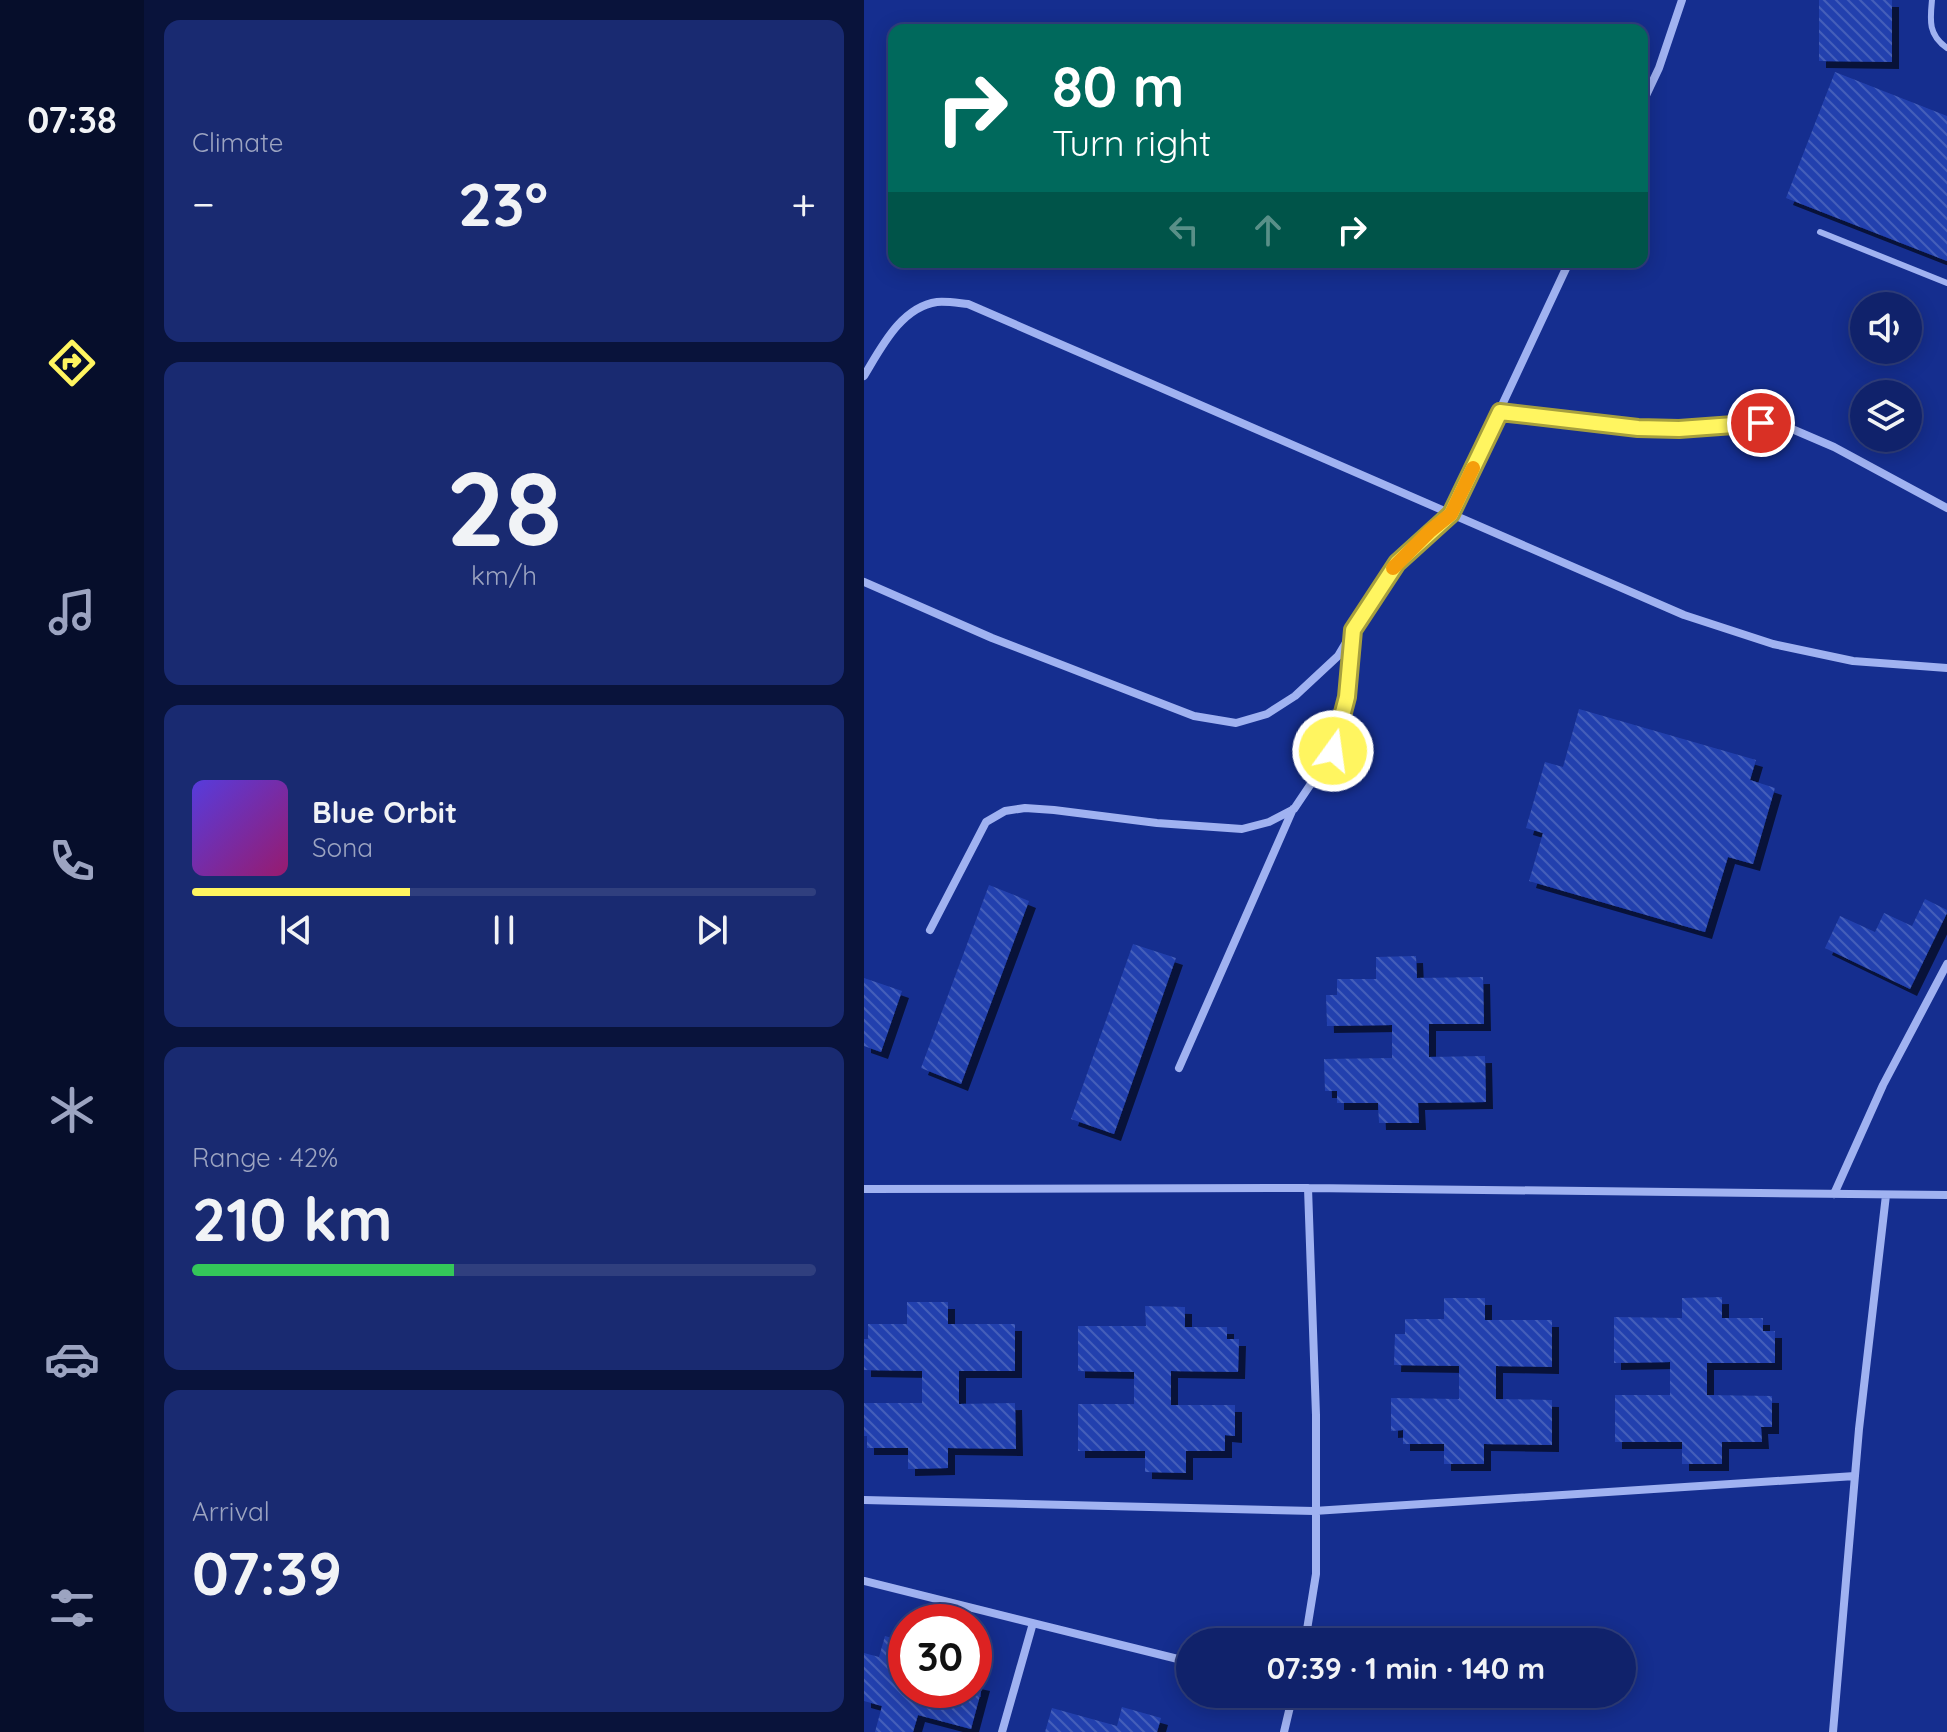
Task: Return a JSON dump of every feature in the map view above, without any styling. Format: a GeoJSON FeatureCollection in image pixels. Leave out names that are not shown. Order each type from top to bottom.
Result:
{"type":"FeatureCollection","features":[{"type":"Feature","properties":{"kind":"street"},"geometry":{"type":"LineString","coordinates":[[1648,91],[1682,0]]}},
{"type":"Feature","properties":{"kind":"street"},"geometry":{"type":"LineString","coordinates":[[864,582],[992,638],[1194,716],[1236,723],[1267,714],[1295,696],[1338,656],[1397,563],[1451,514],[1566,268]]}},
{"type":"Feature","properties":{"kind":"street"},"geometry":{"type":"LineString","coordinates":[[864,376],[883,343],[911,312],[936,302],[968,304],[1684,615],[1773,644],[1853,661],[1947,668]]}},
{"type":"Feature","properties":{"kind":"street"},"geometry":{"type":"LineString","coordinates":[[1500,412],[1638,428],[1679,429],[1761,423],[1792,429],[1834,447],[1947,508]]}},
{"type":"Feature","properties":{"kind":"street"},"geometry":{"type":"LineString","coordinates":[[1179,1068],[1294,809],[1333,751],[1347,697],[1353,630]]}},
{"type":"Feature","properties":{"kind":"street"},"geometry":{"type":"LineString","coordinates":[[930,930],[986,822],[1005,811],[1025,808],[1054,810],[1157,823],[1242,829],[1269,822],[1294,809]]}},
{"type":"Feature","properties":{"kind":"street"},"geometry":{"type":"LineString","coordinates":[[1834,1194],[1883,1085],[1947,964]]}},
{"type":"Feature","properties":{"kind":"street"},"geometry":{"type":"LineString","coordinates":[[1307,1628],[1316,1574],[1316,1415],[1308,1188]]}},
{"type":"Feature","properties":{"kind":"street"},"geometry":{"type":"LineString","coordinates":[[864,1189],[1308,1188],[1947,1195]]}},
{"type":"Feature","properties":{"kind":"street"},"geometry":{"type":"LineString","coordinates":[[1833,1732],[1855,1476],[1886,1195]]}},
{"type":"Feature","properties":{"kind":"street"},"geometry":{"type":"LineString","coordinates":[[864,1500],[1314,1511],[1855,1476]]}},
{"type":"Feature","properties":{"kind":"street"},"geometry":{"type":"LineString","coordinates":[[864,1581],[1176,1659]]}},
{"type":"Feature","properties":{"kind":"street"},"geometry":{"type":"LineString","coordinates":[[1002,1732],[1033,1623]]}},
{"type":"Feature","properties":{"kind":"street"},"geometry":{"type":"LineString","coordinates":[[1284,1732],[1290,1708]]}},
{"type":"Feature","properties":{"kind":"lane"},"geometry":{"type":"LineString","coordinates":[[1932,0],[1930,26],[1938,42],[1947,48]]}},
{"type":"Feature","properties":{"kind":"lane"},"geometry":{"type":"LineString","coordinates":[[1820,232],[1947,283]]}},
{"type":"Feature","properties":{"kind":"building"},"geometry":{"type":"Polygon","coordinates":[[[1819,0],[1892,0],[1892,62],[1819,61],[1819,0]]]}},
{"type":"Feature","properties":{"kind":"building"},"geometry":{"type":"Polygon","coordinates":[[[1835,72],[1947,116],[1947,261],[1786,198],[1835,72]]]}},
{"type":"Feature","properties":{"kind":"building"},"geometry":{"type":"Polygon","coordinates":[[[1579,709],[1756,760],[1750,780],[1775,788],[1753,864],[1728,857],[1705,932],[1529,881],[1543,833],[1526,828],[1545,762],[1563,767],[1579,709]]]}},
{"type":"Feature","properties":{"kind":"building"},"geometry":{"type":"Polygon","coordinates":[[[989,885],[1029,901],[961,1084],[921,1068],[989,885]]]}},
{"type":"Feature","properties":{"kind":"building"},"geometry":{"type":"Polygon","coordinates":[[[1925,899],[1947,910],[1947,913],[1910,989],[1825,948],[1840,916],[1875,932],[1884,913],[1912,926],[1925,899]]]}},
{"type":"Feature","properties":{"kind":"building"},"geometry":{"type":"Polygon","coordinates":[[[1133,944],[1176,958],[1114,1134],[1071,1119],[1133,944]]]}},
{"type":"Feature","properties":{"kind":"building"},"geometry":{"type":"Polygon","coordinates":[[[1416,956],[1417,978],[1483,977],[1484,1024],[1429,1024],[1429,1057],[1485,1056],[1486,1102],[1418,1103],[1419,1123],[1379,1123],[1378,1103],[1337,1103],[1337,1091],[1325,1091],[1324,1059],[1392,1058],[1392,1025],[1327,1026],[1326,995],[1337,995],[1337,979],[1376,979],[1376,957],[1416,956]]]}},
{"type":"Feature","properties":{"kind":"building"},"geometry":{"type":"Polygon","coordinates":[[[864,978],[902,991],[881,1052],[864,1046],[864,978]]]}},
{"type":"Feature","properties":{"kind":"building"},"geometry":{"type":"Polygon","coordinates":[[[1722,1297],[1722,1318],[1763,1318],[1763,1331],[1775,1331],[1775,1363],[1707,1363],[1707,1395],[1772,1396],[1772,1427],[1761,1427],[1762,1442],[1722,1442],[1722,1464],[1682,1464],[1682,1442],[1615,1442],[1615,1395],[1670,1395],[1670,1362],[1614,1363],[1614,1317],[1682,1318],[1682,1298],[1722,1297]]]}},
{"type":"Feature","properties":{"kind":"building"},"geometry":{"type":"Polygon","coordinates":[[[1444,1298],[1485,1298],[1485,1320],[1552,1320],[1552,1367],[1496,1366],[1496,1399],[1552,1400],[1552,1445],[1484,1444],[1484,1464],[1444,1464],[1444,1444],[1403,1444],[1403,1430],[1391,1431],[1391,1398],[1459,1399],[1459,1366],[1394,1365],[1395,1334],[1405,1334],[1405,1319],[1444,1319],[1444,1298]]]}},
{"type":"Feature","properties":{"kind":"building"},"geometry":{"type":"Polygon","coordinates":[[[907,1302],[948,1302],[948,1324],[1015,1324],[1015,1371],[959,1371],[959,1404],[1015,1403],[1016,1449],[948,1448],[948,1468],[908,1469],[908,1448],[867,1448],[864,1403],[922,1403],[922,1371],[864,1370],[864,1339],[868,1339],[868,1324],[907,1324],[907,1302]]]}},
{"type":"Feature","properties":{"kind":"building"},"geometry":{"type":"Polygon","coordinates":[[[1145,1306],[1185,1307],[1185,1327],[1227,1327],[1227,1339],[1239,1339],[1238,1372],[1171,1371],[1171,1405],[1235,1405],[1235,1436],[1225,1435],[1225,1451],[1186,1451],[1186,1473],[1145,1472],[1145,1451],[1078,1451],[1078,1404],[1134,1404],[1134,1372],[1078,1371],[1078,1326],[1146,1326],[1145,1306]]]}},
{"type":"Feature","properties":{"kind":"building"},"geometry":{"type":"Polygon","coordinates":[[[885,1636],[888,1637],[888,1708],[977,1708],[971,1729],[918,1715],[913,1732],[875,1732],[882,1706],[864,1701],[864,1653],[879,1657],[885,1636]]]}},
{"type":"Feature","properties":{"kind":"building"},"geometry":{"type":"Polygon","coordinates":[[[1122,1707],[1161,1718],[1157,1732],[1045,1732],[1052,1708],[1117,1726],[1122,1707]]]}},
{"type":"Feature","properties":{"kind":"slow traffic"},"geometry":{"type":"LineString","coordinates":[[1393,568],[1451,514],[1473,468]]}},
{"type":"Feature","properties":{"kind":"route"},"geometry":{"type":"LineString","coordinates":[[1333,751],[1347,697],[1353,630],[1397,563],[1451,514],[1500,412],[1638,428],[1679,429],[1761,423]]}}]}
